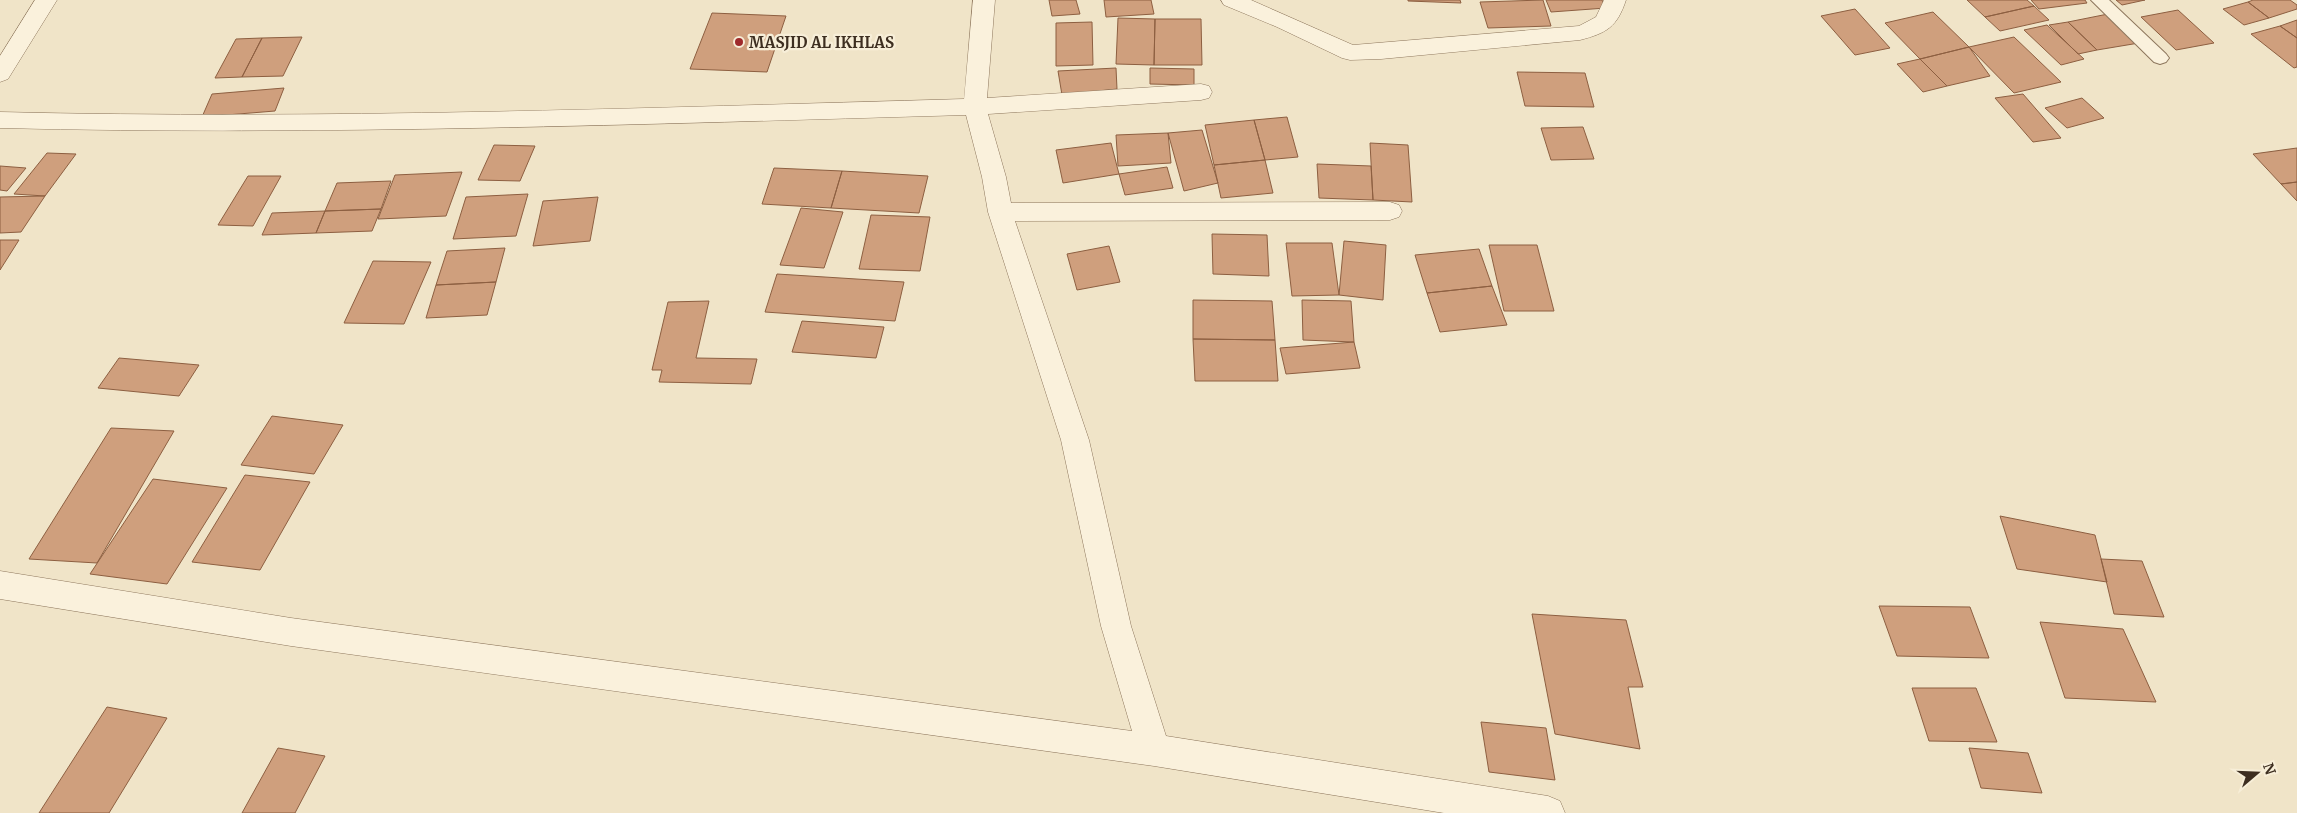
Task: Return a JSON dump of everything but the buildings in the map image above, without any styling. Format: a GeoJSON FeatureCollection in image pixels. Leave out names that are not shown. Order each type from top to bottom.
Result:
{"type":"FeatureCollection","features":[{"type":"Feature","properties":{"kind":"street"},"geometry":{"type":"LineString","coordinates":[[0,74],[46,0]]}},
{"type":"Feature","properties":{"kind":"street"},"geometry":{"type":"LineString","coordinates":[[984,0],[975,108],[994,177],[1000,212],[1075,440],[1116,626],[1154,750]]}},
{"type":"Feature","properties":{"kind":"street"},"geometry":{"type":"LineString","coordinates":[[1232,0],[1285,22],[1350,53],[1381,52],[1580,33],[1598,28],[1606,22],[1616,0]]}},
{"type":"Feature","properties":{"kind":"street"},"geometry":{"type":"LineString","coordinates":[[0,120],[156,124],[418,122],[975,108],[1200,92]]}},
{"type":"Feature","properties":{"kind":"street"},"geometry":{"type":"LineString","coordinates":[[1000,212],[1390,211]]}},
{"type":"Feature","properties":{"kind":"street"},"geometry":{"type":"LineString","coordinates":[[0,585],[291,632],[1154,750],[1548,813]]}},
{"type":"Feature","properties":{"kind":"lane"},"geometry":{"type":"LineString","coordinates":[[2099,0],[2160,58]]}},
{"type":"Feature","properties":{"kind":"place","name":"MASJID AL IKHLAS"},"geometry":{"type":"Point","coordinates":[739,42]}}]}
